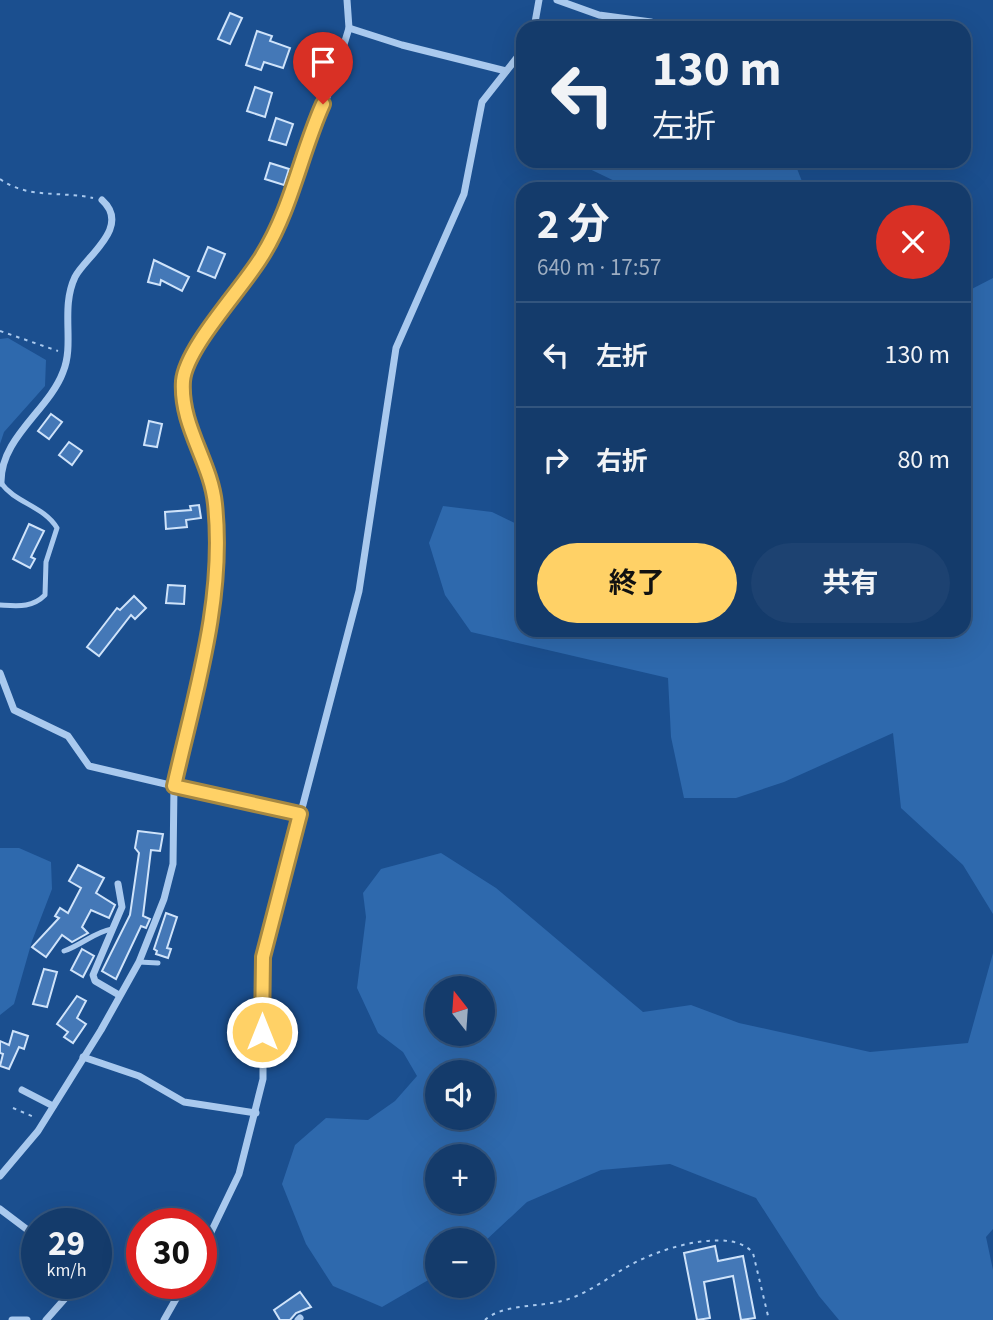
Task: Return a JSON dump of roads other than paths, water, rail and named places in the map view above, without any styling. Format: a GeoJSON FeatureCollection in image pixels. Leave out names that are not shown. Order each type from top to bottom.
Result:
{"type":"FeatureCollection","features":[{"type":"Feature","properties":{"kind":"street"},"geometry":{"type":"LineString","coordinates":[[0,1176],[21,1155],[83,1058],[139,962],[164,899],[173,864],[174,786],[204,664],[219,551],[215,500],[187,420],[183,380],[195,351],[263,255],[331,88],[349,28],[347,0]]}},
{"type":"Feature","properties":{"kind":"street"},"geometry":{"type":"LineString","coordinates":[[536,21],[540,0]]}},
{"type":"Feature","properties":{"kind":"street"},"geometry":{"type":"LineString","coordinates":[[557,0],[599,15],[644,21]]}},
{"type":"Feature","properties":{"kind":"street"},"geometry":{"type":"LineString","coordinates":[[349,28],[413,48],[506,71]]}},
{"type":"Feature","properties":{"kind":"street"},"geometry":{"type":"LineString","coordinates":[[217,1220],[239,1174],[263,1079],[263,957],[359,591],[396,348],[464,194],[482,102],[516,59]]}},
{"type":"Feature","properties":{"kind":"street"},"geometry":{"type":"LineString","coordinates":[[1,483],[2,462],[29,418],[63,374],[69,292],[76,275],[93,259],[109,232],[110,215],[102,200]]}},
{"type":"Feature","properties":{"kind":"street"},"geometry":{"type":"LineString","coordinates":[[0,673],[14,710],[68,736],[89,766],[174,786]]}},
{"type":"Feature","properties":{"kind":"street"},"geometry":{"type":"LineString","coordinates":[[118,884],[122,907],[93,975],[95,981],[119,995]]}},
{"type":"Feature","properties":{"kind":"street"},"geometry":{"type":"LineString","coordinates":[[83,1058],[139,1076],[184,1102],[256,1113]]}},
{"type":"Feature","properties":{"kind":"street"},"geometry":{"type":"LineString","coordinates":[[22,1090],[53,1105]]}},
{"type":"Feature","properties":{"kind":"street"},"geometry":{"type":"LineString","coordinates":[[0,1209],[21,1225]]}},
{"type":"Feature","properties":{"kind":"street"},"geometry":{"type":"LineString","coordinates":[[46,1320],[65,1299]]}},
{"type":"Feature","properties":{"kind":"street"},"geometry":{"type":"LineString","coordinates":[[164,1320],[176,1299]]}},
{"type":"Feature","properties":{"kind":"street"},"geometry":{"type":"LineString","coordinates":[[12,1320],[27,1320]]}},
{"type":"Feature","properties":{"kind":"lane"},"geometry":{"type":"LineString","coordinates":[[0,605],[21,607],[38,603],[45,595],[46,562],[57,528],[41,511],[1,483]]}},
{"type":"Feature","properties":{"kind":"lane"},"geometry":{"type":"LineString","coordinates":[[174,786],[300,814]]}},
{"type":"Feature","properties":{"kind":"lane"},"geometry":{"type":"LineString","coordinates":[[64,951],[80,946],[99,931],[112,929]]}},
{"type":"Feature","properties":{"kind":"lane"},"geometry":{"type":"LineString","coordinates":[[139,962],[158,963]]}}]}
